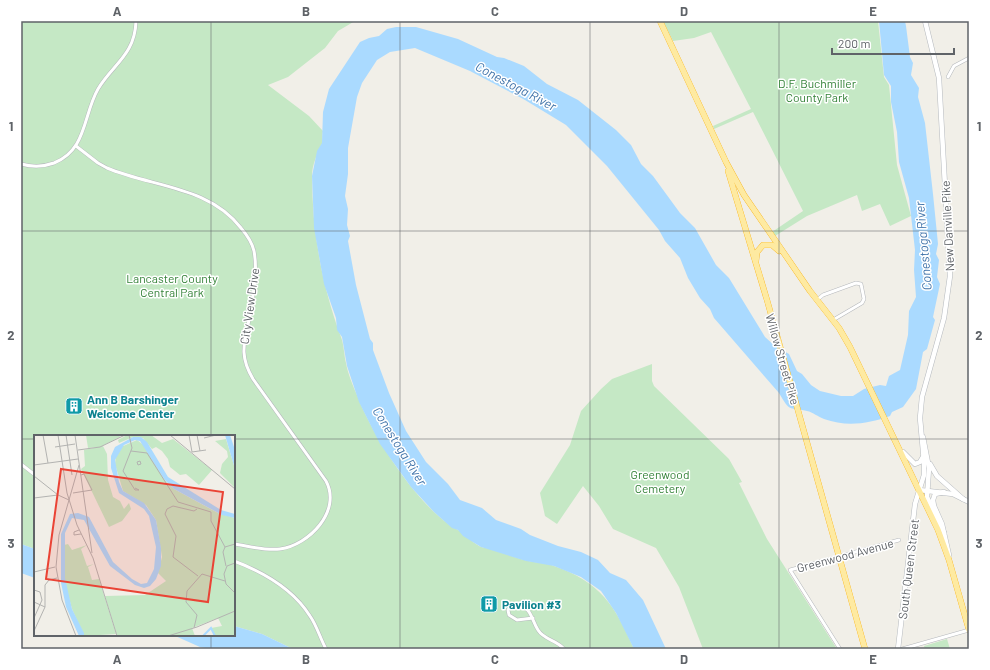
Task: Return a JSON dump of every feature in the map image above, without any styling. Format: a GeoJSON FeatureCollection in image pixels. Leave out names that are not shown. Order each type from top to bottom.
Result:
{"type":"FeatureCollection","features":[{"type":"Feature","properties":{"kind":"highway","name":"Willow Street Pike"},"geometry":{"type":"LineString","coordinates":[[660,21],[726,162],[752,208],[810,291],[833,320],[850,347],[900,449],[949,560],[969,630]]}},
{"type":"Feature","properties":{"kind":"highway","name":"Willow Street Pike"},"geometry":{"type":"LineString","coordinates":[[726,162],[767,300],[865,649]]}},
{"type":"Feature","properties":{"kind":"highway"},"geometry":{"type":"LineString","coordinates":[[756,264],[756,254],[760,247],[766,244],[772,245],[810,291]]}},
{"type":"Feature","properties":{"kind":"main road","name":"New Danville Pike"},"geometry":{"type":"LineString","coordinates":[[919,490],[924,475],[920,429],[922,398],[944,318],[950,276],[939,78],[925,21]]}},
{"type":"Feature","properties":{"kind":"main road","name":"New Danville Pike"},"geometry":{"type":"LineString","coordinates":[[920,429],[929,460],[927,490],[929,502],[944,533]]}},
{"type":"Feature","properties":{"kind":"main road"},"geometry":{"type":"LineString","coordinates":[[900,449],[915,464],[922,460],[923,453]]}},
{"type":"Feature","properties":{"kind":"main road"},"geometry":{"type":"LineString","coordinates":[[929,460],[937,476],[963,499]]}},
{"type":"Feature","properties":{"kind":"main road"},"geometry":{"type":"LineString","coordinates":[[919,490],[944,492],[969,502]]}},
{"type":"Feature","properties":{"kind":"main road","name":"South Queen Street"},"geometry":{"type":"LineString","coordinates":[[898,649],[919,490]]}},
{"type":"Feature","properties":{"kind":"main road"},"geometry":{"type":"LineString","coordinates":[[944,492],[935,494],[933,500],[944,533],[949,560]]}},
{"type":"Feature","properties":{"kind":"street"},"geometry":{"type":"LineString","coordinates":[[21,164],[36,166],[53,163],[66,156],[76,146],[82,135],[93,98],[98,88],[117,67],[129,49],[135,32],[136,21]]}},
{"type":"Feature","properties":{"kind":"street"},"geometry":{"type":"LineString","coordinates":[[948,77],[954,66],[969,58]]}},
{"type":"Feature","properties":{"kind":"street","name":"City View Drive"},"geometry":{"type":"LineString","coordinates":[[76,146],[107,168],[181,190],[218,207],[239,224],[252,246],[255,260],[255,277],[244,346],[244,360],[253,379],[326,481],[330,492],[330,499],[325,517],[317,529],[287,548],[272,550],[235,544]]}},
{"type":"Feature","properties":{"kind":"street"},"geometry":{"type":"LineString","coordinates":[[817,300],[856,283],[861,284],[864,299],[862,303],[833,320]]}},
{"type":"Feature","properties":{"kind":"street"},"geometry":{"type":"LineString","coordinates":[[21,464],[34,474]]}},
{"type":"Feature","properties":{"kind":"street","name":"Greenwood Avenue"},"geometry":{"type":"LineString","coordinates":[[840,649],[790,570],[899,540]]}},
{"type":"Feature","properties":{"kind":"street"},"geometry":{"type":"LineString","coordinates":[[235,561],[263,574],[292,594],[311,617],[326,649]]}},
{"type":"Feature","properties":{"kind":"street"},"geometry":{"type":"LineString","coordinates":[[533,618],[517,620],[509,615],[508,610],[514,604],[520,605],[530,612],[542,634],[559,643],[564,649]]}},
{"type":"Feature","properties":{"kind":"street"},"geometry":{"type":"LineString","coordinates":[[902,649],[923,645],[969,630]]}},
{"type":"Feature","properties":{"kind":"green space","name":"Lancaster County Central Park"},"geometry":{"type":"Polygon","coordinates":[[[21,21],[355,21],[338,31],[325,48],[288,77],[268,85],[309,116],[323,131],[322,144],[315,160],[312,172],[312,197],[316,238],[323,278],[334,318],[342,340],[348,371],[364,412],[386,451],[399,470],[413,489],[443,520],[481,547],[492,549],[524,560],[551,565],[570,572],[595,588],[604,597],[620,620],[634,649],[293,649],[262,634],[235,626],[235,435],[34,435],[34,549],[21,544],[21,21]]]}},
{"type":"Feature","properties":{"kind":"green space","name":"D.F. Buchmiller County Park"},"geometry":{"type":"Polygon","coordinates":[[[663,21],[878,21],[884,77],[889,85],[897,165],[911,216],[890,226],[880,204],[862,211],[857,195],[807,216],[775,236],[772,232],[803,211],[753,112],[714,129],[713,126],[751,109],[711,32],[694,38],[673,41],[663,21]]]}},
{"type":"Feature","properties":{"kind":"green space","name":"Greenwood Cemetery"},"geometry":{"type":"Polygon","coordinates":[[[652,364],[652,381],[654,386],[729,459],[742,482],[739,483],[767,539],[837,649],[703,649],[679,587],[656,548],[613,529],[599,506],[583,486],[557,524],[545,516],[540,493],[570,445],[581,411],[612,379],[652,364]]]}},
{"type":"Feature","properties":{"kind":"green space"},"geometry":{"type":"Polygon","coordinates":[[[947,639],[950,649],[925,649],[924,646],[947,639]]]}},
{"type":"Feature","properties":{"kind":"water","name":"Conestoga River"},"geometry":{"type":"Polygon","coordinates":[[[879,21],[905,21],[910,57],[913,63],[911,75],[919,88],[918,97],[925,123],[938,244],[936,254],[939,260],[937,277],[940,284],[933,317],[935,320],[927,349],[923,352],[916,389],[903,407],[892,412],[890,416],[857,424],[832,421],[809,412],[790,408],[785,403],[779,393],[714,318],[710,309],[700,298],[688,278],[680,258],[665,241],[659,230],[607,166],[566,125],[525,100],[470,71],[415,48],[390,52],[377,60],[362,83],[357,97],[348,148],[348,174],[345,196],[348,209],[347,225],[350,236],[348,241],[356,285],[370,339],[373,343],[373,350],[389,393],[406,431],[426,462],[448,484],[460,500],[482,508],[496,520],[521,529],[530,535],[558,546],[581,552],[598,560],[610,573],[626,580],[643,600],[666,649],[634,649],[616,613],[601,591],[581,577],[554,566],[526,561],[481,547],[463,536],[458,530],[452,528],[434,512],[411,487],[380,444],[359,402],[347,366],[342,337],[337,330],[336,318],[324,284],[314,228],[312,176],[317,151],[322,143],[323,112],[329,89],[360,42],[379,36],[387,29],[396,27],[416,27],[458,39],[497,57],[504,58],[524,66],[547,84],[578,100],[616,130],[631,145],[641,164],[653,176],[680,213],[695,228],[716,265],[729,278],[765,337],[775,346],[789,354],[797,371],[802,374],[811,385],[820,391],[841,396],[853,396],[864,389],[880,385],[886,386],[889,376],[900,370],[908,335],[909,311],[916,297],[914,270],[915,250],[909,198],[899,162],[897,132],[891,102],[891,86],[884,75],[879,21]]]}},
{"type":"Feature","properties":{"kind":"water"},"geometry":{"type":"Polygon","coordinates":[[[21,544],[34,549],[34,578],[21,573],[21,544]]]}},
{"type":"Feature","properties":{"kind":"water"},"geometry":{"type":"Polygon","coordinates":[[[235,626],[262,634],[293,649],[211,649],[200,647],[175,636],[235,636],[235,626]]]}},
{"type":"Feature","properties":{"kind":"place","name":"Ann B Barshinger Welcome Center"},"geometry":{"type":"Point","coordinates":[74,406]}},
{"type":"Feature","properties":{"kind":"place","name":"Pavilion #3"},"geometry":{"type":"Point","coordinates":[489,604]}}]}
